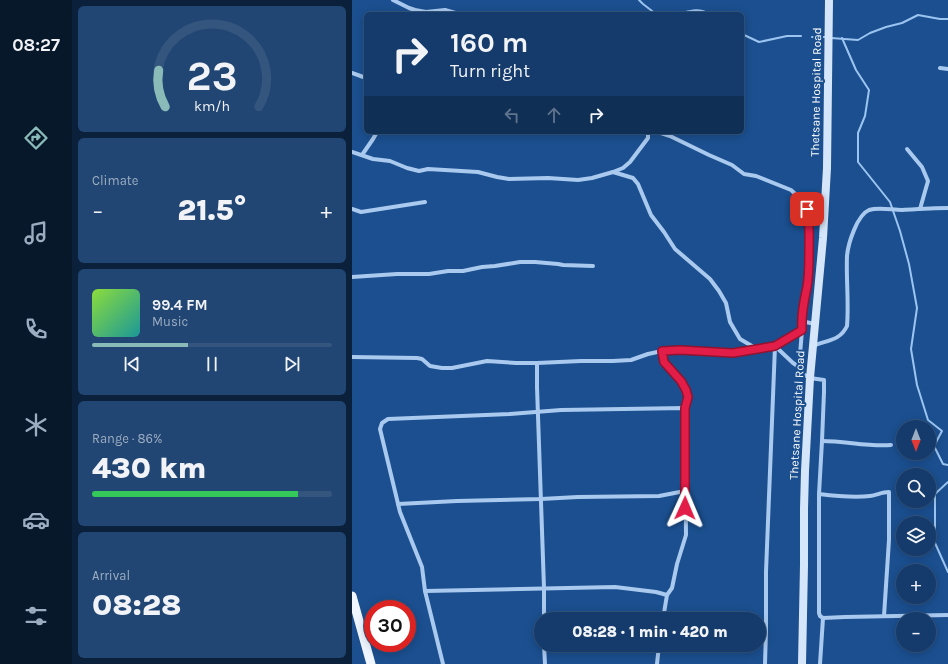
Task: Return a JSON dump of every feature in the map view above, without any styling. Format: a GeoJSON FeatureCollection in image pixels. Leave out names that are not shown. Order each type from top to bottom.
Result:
{"type":"FeatureCollection","features":[{"type":"Feature","properties":{"kind":"main road","name":"Thetsane Hospital Road"},"geometry":{"type":"LineString","coordinates":[[802,664],[805,471],[810,378],[823,245],[827,168],[829,0]]}},
{"type":"Feature","properties":{"kind":"main road"},"geometry":{"type":"LineString","coordinates":[[352,596],[371,664]]}},
{"type":"Feature","properties":{"kind":"street"},"geometry":{"type":"LineString","coordinates":[[393,0],[415,10],[426,12],[445,10],[452,12]]}},
{"type":"Feature","properties":{"kind":"street"},"geometry":{"type":"LineString","coordinates":[[940,68],[948,69]]}},
{"type":"Feature","properties":{"kind":"street"},"geometry":{"type":"LineString","coordinates":[[352,73],[364,77]]}},
{"type":"Feature","properties":{"kind":"street"},"geometry":{"type":"LineString","coordinates":[[362,155],[376,134]]}},
{"type":"Feature","properties":{"kind":"street"},"geometry":{"type":"LineString","coordinates":[[352,152],[373,159],[390,161],[419,171],[428,169],[478,172],[497,177],[509,178],[578,180],[592,178],[623,168],[630,162],[648,138],[648,134]]}},
{"type":"Feature","properties":{"kind":"street"},"geometry":{"type":"LineString","coordinates":[[664,134],[732,165],[744,174],[756,176],[791,190],[804,202],[809,226],[809,258],[807,287],[804,294],[801,321],[802,330],[799,367]]}},
{"type":"Feature","properties":{"kind":"street"},"geometry":{"type":"LineString","coordinates":[[907,149],[922,167],[928,181],[920,209]]}},
{"type":"Feature","properties":{"kind":"street"},"geometry":{"type":"LineString","coordinates":[[613,172],[633,178],[638,184],[651,215],[675,249],[710,280],[726,303],[730,322],[740,339],[757,349]]}},
{"type":"Feature","properties":{"kind":"street"},"geometry":{"type":"LineString","coordinates":[[352,209],[360,212],[425,202]]}},
{"type":"Feature","properties":{"kind":"street"},"geometry":{"type":"LineString","coordinates":[[813,346],[824,341],[835,339],[841,335],[847,326],[847,254],[858,221],[865,212],[876,209],[901,210],[948,208]]}},
{"type":"Feature","properties":{"kind":"street"},"geometry":{"type":"LineString","coordinates":[[352,277],[463,271],[520,262],[593,266]]}},
{"type":"Feature","properties":{"kind":"street"},"geometry":{"type":"LineString","coordinates":[[801,321],[815,324]]}},
{"type":"Feature","properties":{"kind":"street"},"geometry":{"type":"LineString","coordinates":[[352,357],[417,358],[422,359],[430,366],[442,368],[452,368],[488,361],[538,364],[581,361],[614,362],[631,360],[662,351],[680,350],[733,353],[775,346],[802,330]]}},
{"type":"Feature","properties":{"kind":"street"},"geometry":{"type":"LineString","coordinates":[[775,346],[799,367],[803,374],[810,378],[824,380],[819,494],[819,613],[823,618],[820,664]]}},
{"type":"Feature","properties":{"kind":"street"},"geometry":{"type":"LineString","coordinates":[[765,664],[766,572],[775,346]]}},
{"type":"Feature","properties":{"kind":"street"},"geometry":{"type":"LineString","coordinates":[[662,351],[664,362],[681,381],[688,397],[685,408],[686,535],[677,564],[672,588],[667,595],[664,612]]}},
{"type":"Feature","properties":{"kind":"street"},"geometry":{"type":"LineString","coordinates":[[538,364],[537,387],[544,612]]}},
{"type":"Feature","properties":{"kind":"street"},"geometry":{"type":"LineString","coordinates":[[443,664],[425,591],[422,567],[400,512],[380,429],[382,423],[388,419],[538,412],[685,408]]}},
{"type":"Feature","properties":{"kind":"street"},"geometry":{"type":"LineString","coordinates":[[822,441],[836,441],[877,446],[891,445]]}},
{"type":"Feature","properties":{"kind":"street"},"geometry":{"type":"LineString","coordinates":[[398,504],[585,497],[659,496],[686,491]]}},
{"type":"Feature","properties":{"kind":"street"},"geometry":{"type":"LineString","coordinates":[[819,494],[870,496],[889,492],[889,540],[884,616]]}},
{"type":"Feature","properties":{"kind":"street"},"geometry":{"type":"LineString","coordinates":[[425,591],[615,587],[656,592],[667,595]]}},
{"type":"Feature","properties":{"kind":"street"},"geometry":{"type":"LineString","coordinates":[[823,618],[948,615]]}},
{"type":"Feature","properties":{"kind":"street"},"geometry":{"type":"LineString","coordinates":[[544,652],[545,664]]}},
{"type":"Feature","properties":{"kind":"street"},"geometry":{"type":"LineString","coordinates":[[657,664],[658,652]]}},
{"type":"Feature","properties":{"kind":"waterway"},"geometry":{"type":"LineString","coordinates":[[639,0],[653,12]]}},
{"type":"Feature","properties":{"kind":"waterway"},"geometry":{"type":"LineString","coordinates":[[685,12],[695,10],[706,12]]}},
{"type":"Feature","properties":{"kind":"waterway"},"geometry":{"type":"LineString","coordinates":[[831,38],[858,40],[870,33],[902,23],[918,15],[948,19]]}},
{"type":"Feature","properties":{"kind":"waterway"},"geometry":{"type":"LineString","coordinates":[[744,35],[759,42],[787,36],[801,36]]}},
{"type":"Feature","properties":{"kind":"waterway"},"geometry":{"type":"LineString","coordinates":[[812,37],[826,37]]}},
{"type":"Feature","properties":{"kind":"waterway"},"geometry":{"type":"LineString","coordinates":[[842,38],[856,70],[869,90],[865,116],[858,133],[858,162],[890,202],[900,231],[909,264],[917,308],[911,349],[917,385],[928,420],[942,431],[934,446],[943,464],[948,465]]}},
{"type":"Feature","properties":{"kind":"waterway"},"geometry":{"type":"LineString","coordinates":[[948,482],[935,494],[935,543],[948,572]]}},
{"type":"Feature","properties":{"kind":"route"},"geometry":{"type":"LineString","coordinates":[[685,508],[685,408],[688,397],[681,381],[664,362],[662,351],[680,350],[733,353],[740,352],[775,346],[802,330],[801,321],[804,305],[804,294],[807,287],[809,258],[809,226],[807,209]]}}]}
